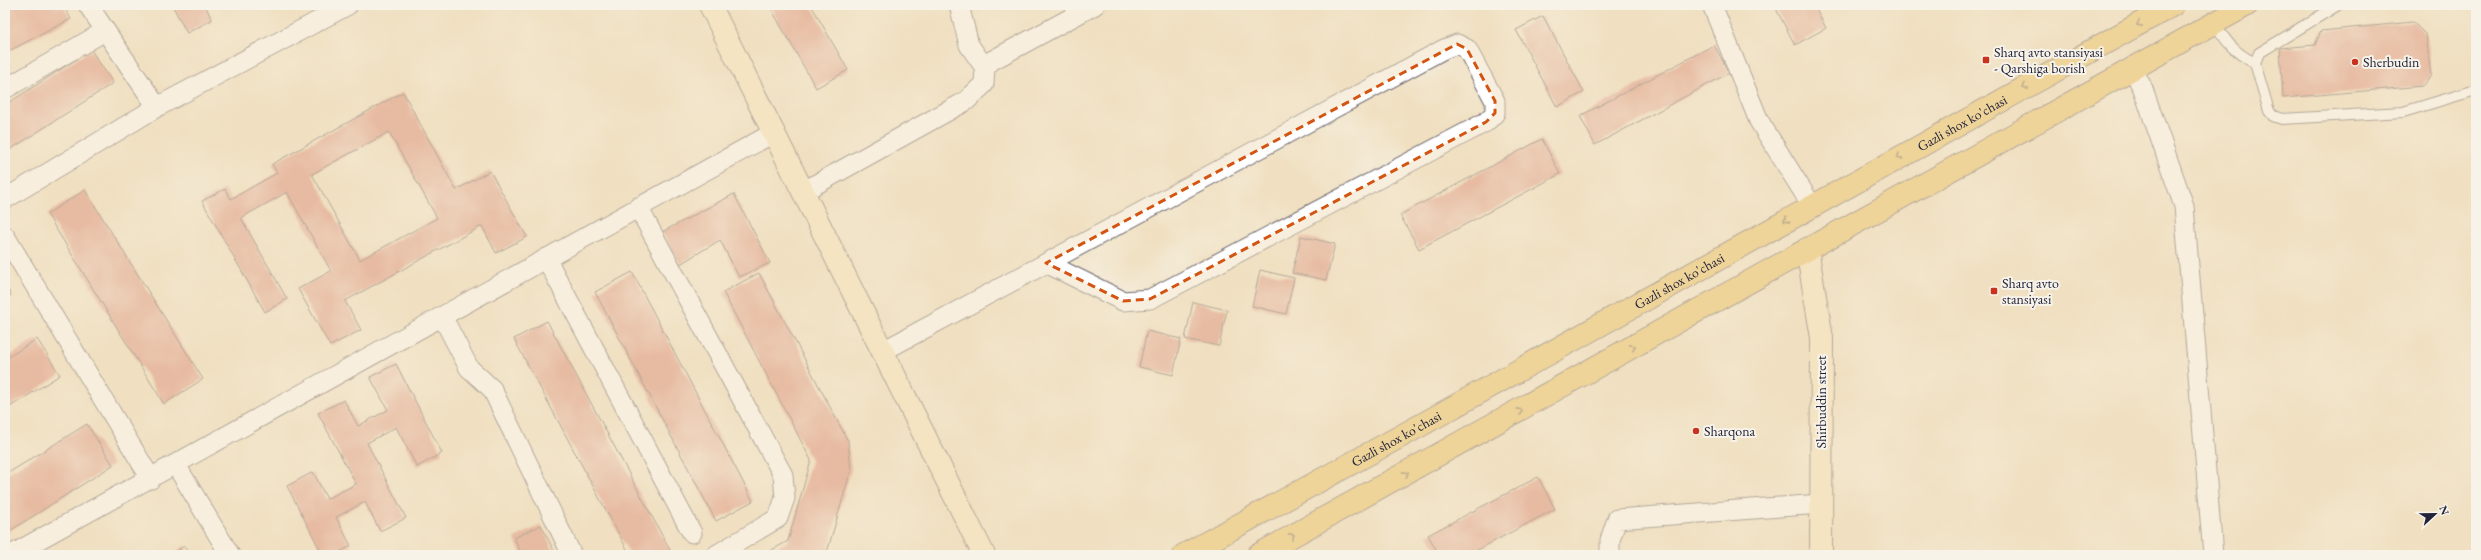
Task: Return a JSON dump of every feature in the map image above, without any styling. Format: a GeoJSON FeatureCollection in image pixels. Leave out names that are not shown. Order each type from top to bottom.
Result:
{"type":"FeatureCollection","features":[{"type":"Feature","properties":{"kind":"highway","name":"Gazli shox ko'chasi"},"geometry":{"type":"LineString","coordinates":[[1184,555],[1414,429],[2173,5]]}},
{"type":"Feature","properties":{"kind":"highway"},"geometry":{"type":"LineString","coordinates":[[1258,555],[2046,118],[2132,67],[2247,5]]}},
{"type":"Feature","properties":{"kind":"street"},"geometry":{"type":"LineString","coordinates":[[88,5],[157,107]]}},
{"type":"Feature","properties":{"kind":"street"},"geometry":{"type":"LineString","coordinates":[[5,199],[157,107],[348,5]]}},
{"type":"Feature","properties":{"kind":"street"},"geometry":{"type":"LineString","coordinates":[[710,5],[775,132],[984,555]]}},
{"type":"Feature","properties":{"kind":"street"},"geometry":{"type":"LineString","coordinates":[[959,5],[969,45],[985,68]]}},
{"type":"Feature","properties":{"kind":"street"},"geometry":{"type":"LineString","coordinates":[[804,191],[966,101],[984,84],[985,68],[991,61],[1096,5]]}},
{"type":"Feature","properties":{"kind":"street"},"geometry":{"type":"LineString","coordinates":[[1712,5],[1759,121],[1812,206]]}},
{"type":"Feature","properties":{"kind":"street"},"geometry":{"type":"LineString","coordinates":[[5,89],[105,31]]}},
{"type":"Feature","properties":{"kind":"street"},"geometry":{"type":"LineString","coordinates":[[883,351],[1046,263],[1457,44],[1467,48],[1495,101],[1495,113],[1486,122],[1150,299],[1123,300],[1046,263]]}},
{"type":"Feature","properties":{"kind":"street"},"geometry":{"type":"LineString","coordinates":[[2132,67],[2143,89],[2184,206],[2213,555]]}},
{"type":"Feature","properties":{"kind":"street"},"geometry":{"type":"LineString","coordinates":[[18,553],[775,132]]}},
{"type":"Feature","properties":{"kind":"street"},"geometry":{"type":"LineString","coordinates":[[638,207],[783,476],[785,498],[778,518],[716,555]]}},
{"type":"Feature","properties":{"kind":"street"},"geometry":{"type":"LineString","coordinates":[[5,236],[151,479]]}},
{"type":"Feature","properties":{"kind":"street","name":"Shirbuddin street"},"geometry":{"type":"LineString","coordinates":[[1808,249],[1822,338],[1821,555]]}},
{"type":"Feature","properties":{"kind":"street"},"geometry":{"type":"LineString","coordinates":[[546,258],[692,533]]}},
{"type":"Feature","properties":{"kind":"street"},"geometry":{"type":"LineString","coordinates":[[442,316],[470,368],[492,389],[572,555]]}},
{"type":"Feature","properties":{"kind":"street"},"geometry":{"type":"LineString","coordinates":[[176,465],[230,555]]}},
{"type":"Feature","properties":{"kind":"street"},"geometry":{"type":"LineString","coordinates":[[1610,555],[1610,540],[1617,519],[1821,504]]}},
{"type":"Feature","properties":{"kind":"lane"},"geometry":{"type":"LineString","coordinates":[[2338,5],[2259,53],[2255,64],[2269,111],[2273,116],[2282,119],[2403,112],[2476,90]]}},
{"type":"Feature","properties":{"kind":"lane"},"geometry":{"type":"LineString","coordinates":[[2214,23],[2230,47],[2239,55],[2255,64]]}},
{"type":"Feature","properties":{"kind":"highlighted area"},"geometry":{"type":"Polygon","coordinates":[[[1457,44],[1467,49],[1495,101],[1495,113],[1486,122],[1150,299],[1123,301],[1046,263],[1457,44]]]}},
{"type":"Feature","properties":{"kind":"building"},"geometry":{"type":"Polygon","coordinates":[[[5,5],[63,5],[71,19],[5,53],[5,5]]]}},
{"type":"Feature","properties":{"kind":"building"},"geometry":{"type":"Polygon","coordinates":[[[172,5],[205,5],[212,20],[187,33],[172,5]]]}},
{"type":"Feature","properties":{"kind":"building"},"geometry":{"type":"Polygon","coordinates":[[[769,5],[811,5],[848,70],[816,88],[769,5]]]}},
{"type":"Feature","properties":{"kind":"building"},"geometry":{"type":"Polygon","coordinates":[[[1774,5],[1814,5],[1826,28],[1795,45],[1774,5]]]}},
{"type":"Feature","properties":{"kind":"building"},"geometry":{"type":"Polygon","coordinates":[[[1543,16],[1584,92],[1557,107],[1516,30],[1543,16]]]}},
{"type":"Feature","properties":{"kind":"building","name":"Sherbudin"},"geometry":{"type":"Polygon","coordinates":[[[2413,22],[2426,35],[2431,76],[2422,86],[2283,98],[2280,48],[2315,45],[2321,31],[2413,22]]]}},
{"type":"Feature","properties":{"kind":"building"},"geometry":{"type":"Polygon","coordinates":[[[1714,45],[1729,73],[1595,145],[1580,116],[1714,45]]]}},
{"type":"Feature","properties":{"kind":"building"},"geometry":{"type":"Polygon","coordinates":[[[91,50],[113,83],[5,153],[5,105],[91,50]]]}},
{"type":"Feature","properties":{"kind":"building"},"geometry":{"type":"Polygon","coordinates":[[[403,92],[456,190],[490,171],[527,237],[496,253],[482,226],[345,301],[361,330],[330,346],[298,289],[331,271],[287,192],[241,218],[287,299],[265,312],[202,201],[225,189],[231,199],[277,173],[272,164],[403,92]],[[389,132],[312,174],[360,260],[437,218],[389,132]]]}},
{"type":"Feature","properties":{"kind":"building"},"geometry":{"type":"Polygon","coordinates":[[[1542,139],[1560,174],[1419,249],[1400,215],[1542,139]]]}},
{"type":"Feature","properties":{"kind":"building"},"geometry":{"type":"Polygon","coordinates":[[[85,190],[203,379],[164,404],[47,214],[85,190]]]}},
{"type":"Feature","properties":{"kind":"building"},"geometry":{"type":"Polygon","coordinates":[[[734,194],[770,263],[739,277],[720,240],[680,264],[662,232],[734,194]]]}},
{"type":"Feature","properties":{"kind":"building"},"geometry":{"type":"Polygon","coordinates":[[[1301,236],[1335,244],[1326,280],[1292,273],[1301,236]]]}},
{"type":"Feature","properties":{"kind":"building"},"geometry":{"type":"Polygon","coordinates":[[[1260,270],[1294,278],[1286,314],[1252,306],[1260,270]]]}},
{"type":"Feature","properties":{"kind":"building"},"geometry":{"type":"Polygon","coordinates":[[[632,272],[753,501],[716,521],[595,292],[632,272]]]}},
{"type":"Feature","properties":{"kind":"building"},"geometry":{"type":"Polygon","coordinates":[[[759,273],[848,441],[851,470],[828,549],[822,555],[763,555],[788,541],[811,460],[723,292],[759,273]]]}},
{"type":"Feature","properties":{"kind":"building"},"geometry":{"type":"Polygon","coordinates":[[[5,285],[11,295],[5,299],[5,285]]]}},
{"type":"Feature","properties":{"kind":"building"},"geometry":{"type":"Polygon","coordinates":[[[1193,302],[1227,310],[1219,346],[1185,339],[1193,302]]]}},
{"type":"Feature","properties":{"kind":"building"},"geometry":{"type":"Polygon","coordinates":[[[547,321],[670,550],[661,555],[630,555],[514,339],[547,321]]]}},
{"type":"Feature","properties":{"kind":"building"},"geometry":{"type":"Polygon","coordinates":[[[1147,331],[1181,339],[1173,375],[1139,367],[1147,331]]]}},
{"type":"Feature","properties":{"kind":"building"},"geometry":{"type":"Polygon","coordinates":[[[37,339],[60,375],[5,410],[5,359],[37,339]]]}},
{"type":"Feature","properties":{"kind":"building"},"geometry":{"type":"Polygon","coordinates":[[[396,364],[442,453],[417,467],[396,427],[367,443],[406,518],[380,531],[365,502],[336,517],[351,546],[334,555],[323,555],[287,486],[313,472],[327,499],[356,484],[318,413],[344,400],[358,426],[388,410],[370,377],[396,364]]]}},
{"type":"Feature","properties":{"kind":"building"},"geometry":{"type":"Polygon","coordinates":[[[87,424],[113,465],[5,534],[5,475],[87,424]]]}},
{"type":"Feature","properties":{"kind":"building"},"geometry":{"type":"Polygon","coordinates":[[[1538,477],[1555,509],[1468,555],[1439,555],[1428,535],[1538,477]]]}},
{"type":"Feature","properties":{"kind":"building"},"geometry":{"type":"Polygon","coordinates":[[[541,525],[556,555],[522,555],[514,538],[541,525]]]}},
{"type":"Feature","properties":{"kind":"building"},"geometry":{"type":"Polygon","coordinates":[[[184,546],[189,555],[171,555],[184,546]]]}},
{"type":"Feature","properties":{"kind":"place","name":"Sharq avto stansiyasi - Qarshiga borish"},"geometry":{"type":"Point","coordinates":[1986,60]}},
{"type":"Feature","properties":{"kind":"place","name":"Sherbudin"},"geometry":{"type":"Point","coordinates":[2355,62]}},
{"type":"Feature","properties":{"kind":"place","name":"Sharq avto stansiyasi"},"geometry":{"type":"Point","coordinates":[1994,291]}},
{"type":"Feature","properties":{"kind":"place","name":"Sharqona"},"geometry":{"type":"Point","coordinates":[1696,431]}}]}
